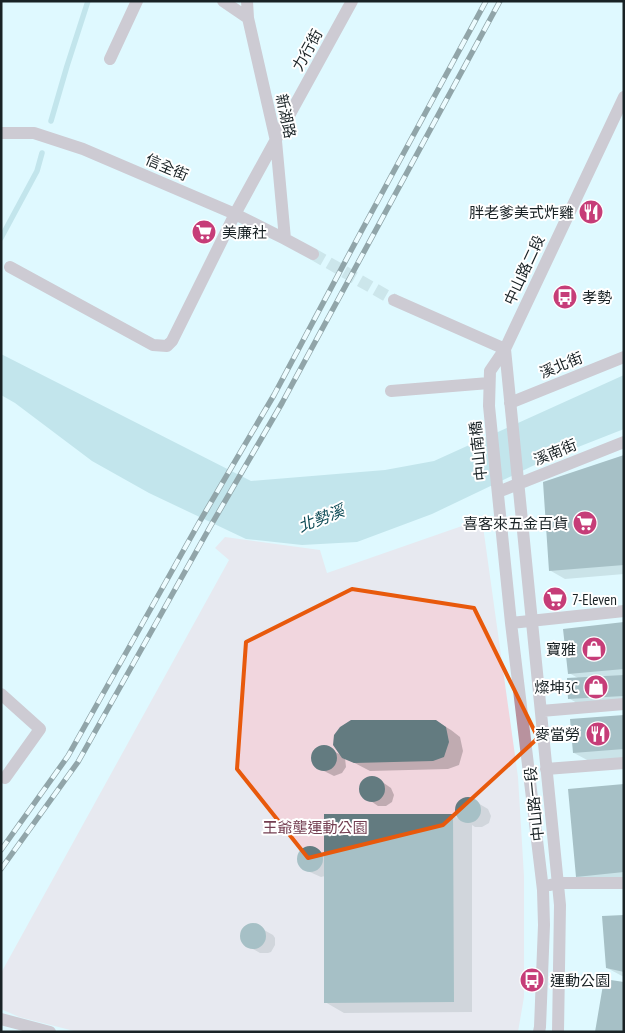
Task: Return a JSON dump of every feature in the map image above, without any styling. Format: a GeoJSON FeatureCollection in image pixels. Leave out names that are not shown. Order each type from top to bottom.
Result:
{"type":"FeatureCollection","features":[{"type":"Feature","properties":{"kind":"street"},"geometry":{"type":"LineString","coordinates":[[110,59],[137,1]]}},
{"type":"Feature","properties":{"kind":"street"},"geometry":{"type":"LineString","coordinates":[[223,1],[248,18]]}},
{"type":"Feature","properties":{"kind":"street","name":"新湖路"},"geometry":{"type":"LineString","coordinates":[[247,1],[248,18],[276,141],[285,239]]}},
{"type":"Feature","properties":{"kind":"street","name":"力行街"},"geometry":{"type":"LineString","coordinates":[[10,267],[153,345],[167,346],[172,342],[236,214],[352,1]]}},
{"type":"Feature","properties":{"kind":"street","name":"中山路二段"},"geometry":{"type":"LineString","coordinates":[[489,406],[490,371],[505,349],[624,97]]}},
{"type":"Feature","properties":{"kind":"street","name":"信全街"},"geometry":{"type":"LineString","coordinates":[[1,133],[34,133],[83,149],[236,214],[313,254]]}},
{"type":"Feature","properties":{"kind":"street"},"geometry":{"type":"LineString","coordinates":[[394,300],[505,349],[518,484]]}},
{"type":"Feature","properties":{"kind":"street","name":"溪北街"},"geometry":{"type":"LineString","coordinates":[[510,403],[624,357]]}},
{"type":"Feature","properties":{"kind":"street"},"geometry":{"type":"LineString","coordinates":[[391,391],[489,384]]}},
{"type":"Feature","properties":{"kind":"street","name":"中山南橋"},"geometry":{"type":"LineString","coordinates":[[489,406],[498,492]]}},
{"type":"Feature","properties":{"kind":"street","name":"溪南街"},"geometry":{"type":"LineString","coordinates":[[498,492],[624,442]]}},
{"type":"Feature","properties":{"kind":"street","name":"中山路一段"},"geometry":{"type":"LineString","coordinates":[[518,484],[561,914],[558,1032]]}},
{"type":"Feature","properties":{"kind":"street","name":"中山路一段"},"geometry":{"type":"LineString","coordinates":[[498,492],[511,623],[542,886],[544,924],[539,1032]]}},
{"type":"Feature","properties":{"kind":"street"},"geometry":{"type":"LineString","coordinates":[[511,623],[624,611]]}},
{"type":"Feature","properties":{"kind":"street"},"geometry":{"type":"LineString","coordinates":[[1,694],[40,729],[5,778]]}},
{"type":"Feature","properties":{"kind":"street"},"geometry":{"type":"LineString","coordinates":[[541,711],[624,704]]}},
{"type":"Feature","properties":{"kind":"street"},"geometry":{"type":"LineString","coordinates":[[546,769],[624,763]]}},
{"type":"Feature","properties":{"kind":"street"},"geometry":{"type":"LineString","coordinates":[[542,886],[624,883]]}},
{"type":"Feature","properties":{"kind":"street"},"geometry":{"type":"LineString","coordinates":[[1,1019],[50,1032]]}},
{"type":"Feature","properties":{"kind":"highlighted area"},"geometry":{"type":"Polygon","coordinates":[[[352,589],[474,608],[538,738],[443,825],[308,858],[237,769],[246,642],[352,589]]]}},
{"type":"Feature","properties":{"kind":"green space","name":"王爺壟運動公園"},"geometry":{"type":"Polygon","coordinates":[[[482,519],[518,777],[524,876],[524,997],[518,1032],[78,1032],[19,1017],[1,1009],[1,973],[229,560],[215,548],[225,537],[320,550],[327,573],[482,519]]]}},
{"type":"Feature","properties":{"kind":"water","name":"北勢溪"},"geometry":{"type":"Polygon","coordinates":[[[1,354],[251,481],[385,470],[434,461],[624,375],[624,429],[545,460],[432,514],[357,542],[302,545],[246,539],[149,493],[92,461],[15,403],[1,395],[1,354]]]}},
{"type":"Feature","properties":{"kind":"building","name":"喜客來五金百貨"},"geometry":{"type":"Polygon","coordinates":[[[624,455],[624,565],[549,571],[543,482],[624,455]]]}},
{"type":"Feature","properties":{"kind":"building","name":"寶雅"},"geometry":{"type":"Polygon","coordinates":[[[624,622],[624,669],[568,674],[563,629],[624,622]]]}},
{"type":"Feature","properties":{"kind":"building","name":"燦坤3C"},"geometry":{"type":"Polygon","coordinates":[[[624,675],[624,696],[568,699],[567,678],[624,675]]]}},
{"type":"Feature","properties":{"kind":"building","name":"麥當勞"},"geometry":{"type":"Polygon","coordinates":[[[624,715],[624,749],[573,753],[570,719],[624,715]]]}},
{"type":"Feature","properties":{"kind":"building"},"geometry":{"type":"Polygon","coordinates":[[[351,720],[436,720],[446,727],[449,742],[444,757],[433,761],[354,763],[342,758],[333,745],[334,735],[340,727],[351,720]]]}},
{"type":"Feature","properties":{"kind":"building"},"geometry":{"type":"Polygon","coordinates":[[[324,745],[333,749],[337,758],[333,767],[324,771],[315,767],[311,758],[315,749],[324,745]]]}},
{"type":"Feature","properties":{"kind":"building"},"geometry":{"type":"Polygon","coordinates":[[[372,776],[381,780],[385,789],[381,798],[372,802],[363,798],[359,789],[363,780],[372,776]]]}},
{"type":"Feature","properties":{"kind":"building"},"geometry":{"type":"Polygon","coordinates":[[[624,784],[624,872],[576,877],[568,789],[624,784]]]}},
{"type":"Feature","properties":{"kind":"building"},"geometry":{"type":"Polygon","coordinates":[[[468,797],[477,801],[481,810],[477,819],[468,823],[459,819],[455,810],[459,801],[468,797]]]}},
{"type":"Feature","properties":{"kind":"building"},"geometry":{"type":"Polygon","coordinates":[[[324,814],[453,814],[454,1002],[324,1003],[324,814]]]}},
{"type":"Feature","properties":{"kind":"building"},"geometry":{"type":"Polygon","coordinates":[[[310,846],[319,850],[323,859],[319,868],[310,872],[301,868],[297,859],[301,850],[310,846]]]}},
{"type":"Feature","properties":{"kind":"building"},"geometry":{"type":"Polygon","coordinates":[[[624,915],[624,972],[606,968],[602,916],[624,915]]]}},
{"type":"Feature","properties":{"kind":"building"},"geometry":{"type":"Polygon","coordinates":[[[253,923],[262,927],[266,936],[262,945],[253,949],[244,945],[240,936],[244,927],[253,923]]]}},
{"type":"Feature","properties":{"kind":"building"},"geometry":{"type":"Polygon","coordinates":[[[604,979],[624,982],[624,1032],[595,1032],[604,979]]]}},
{"type":"Feature","properties":{"kind":"waterway"},"geometry":{"type":"LineString","coordinates":[[51,121],[88,1]]}},
{"type":"Feature","properties":{"kind":"waterway"},"geometry":{"type":"LineString","coordinates":[[1,238],[37,171],[42,153]]}},
{"type":"Feature","properties":{"kind":"tunnel"},"geometry":{"type":"LineString","coordinates":[[313,254],[394,300]]}},
{"type":"Feature","properties":{"kind":"railway"},"geometry":{"type":"LineString","coordinates":[[1,850],[68,756],[200,521],[274,395],[486,1]]}},
{"type":"Feature","properties":{"kind":"railway"},"geometry":{"type":"LineString","coordinates":[[1,869],[78,762],[282,403],[500,1]]}},
{"type":"Feature","properties":{"kind":"place","name":"胖老爹美式炸雞"},"geometry":{"type":"Point","coordinates":[591,212]}},
{"type":"Feature","properties":{"kind":"place","name":"美廉社"},"geometry":{"type":"Point","coordinates":[204,232]}},
{"type":"Feature","properties":{"kind":"place","name":"孝勢"},"geometry":{"type":"Point","coordinates":[565,297]}},
{"type":"Feature","properties":{"kind":"place","name":"喜客來五金百貨"},"geometry":{"type":"Point","coordinates":[585,523]}},
{"type":"Feature","properties":{"kind":"place","name":"7-Eleven"},"geometry":{"type":"Point","coordinates":[555,599]}},
{"type":"Feature","properties":{"kind":"place","name":"寶雅"},"geometry":{"type":"Point","coordinates":[594,649]}},
{"type":"Feature","properties":{"kind":"place","name":"燦坤3C"},"geometry":{"type":"Point","coordinates":[596,687]}},
{"type":"Feature","properties":{"kind":"place","name":"麥當勞"},"geometry":{"type":"Point","coordinates":[598,734]}},
{"type":"Feature","properties":{"kind":"place","name":"運動公園"},"geometry":{"type":"Point","coordinates":[532,980]}}]}
